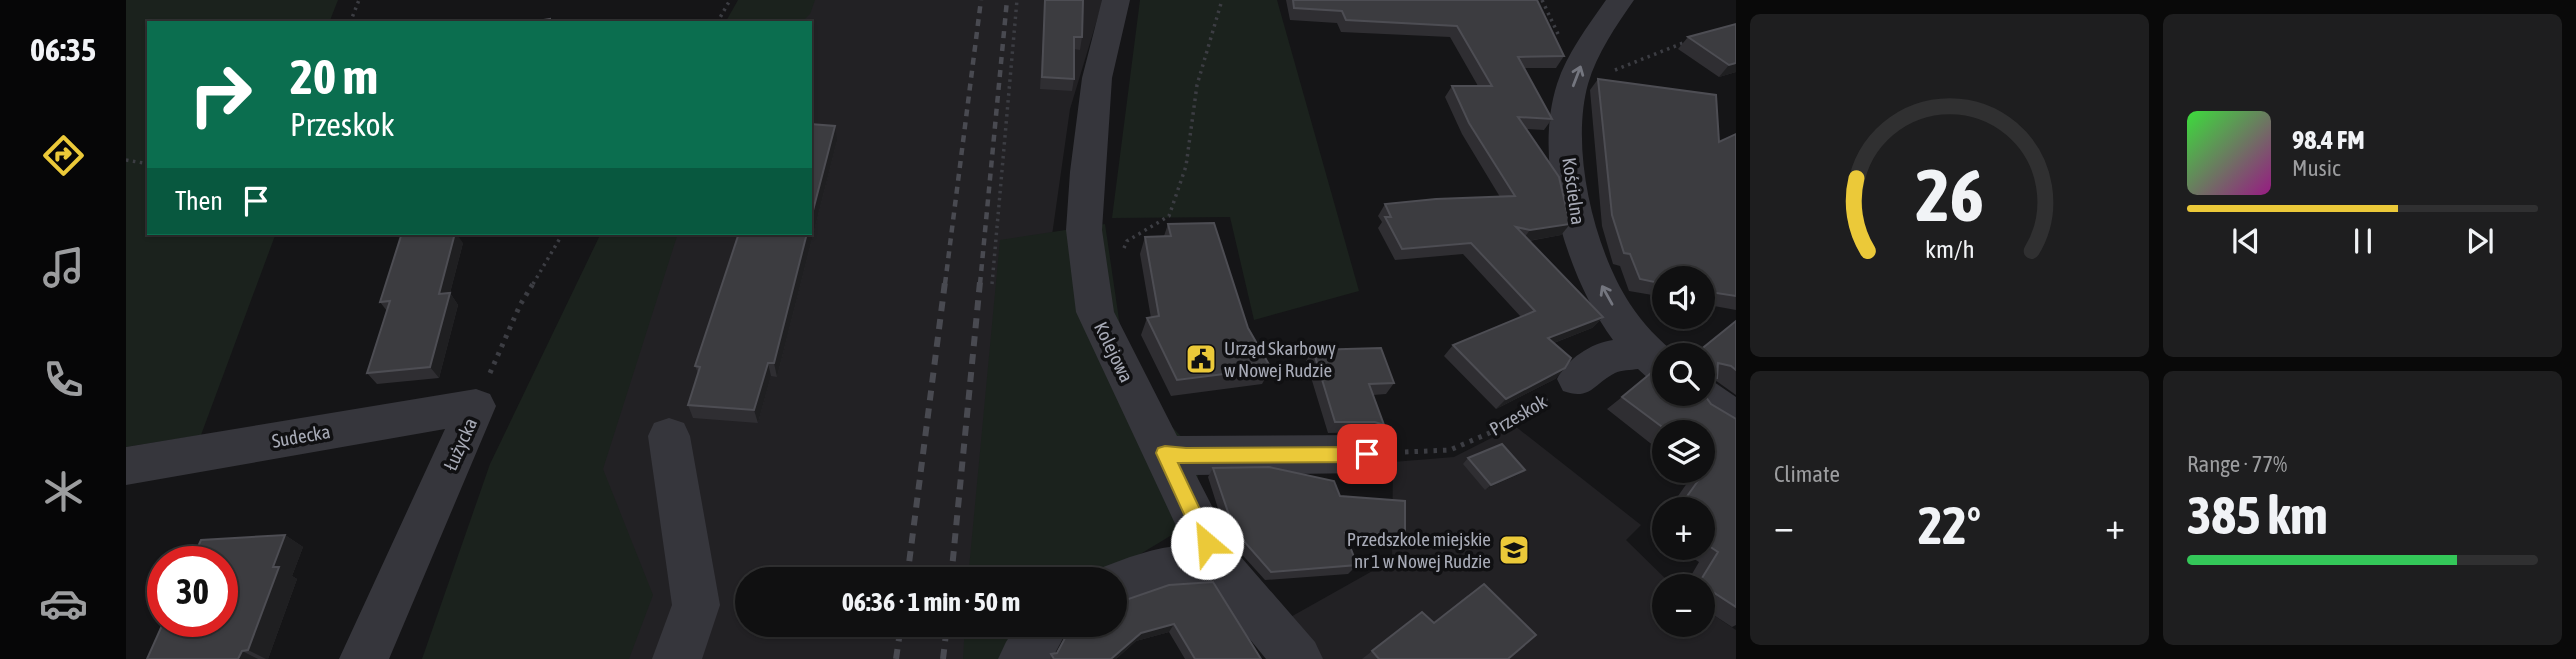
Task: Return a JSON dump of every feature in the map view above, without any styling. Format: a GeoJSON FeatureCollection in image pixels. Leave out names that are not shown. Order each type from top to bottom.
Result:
{"type":"FeatureCollection","features":[{"type":"Feature","properties":{"kind":"street","name":"Kolejowa"},"geometry":{"type":"LineString","coordinates":[[1116,0],[1097,78],[1084,230],[1095,312],[1218,565],[1298,659]]}},
{"type":"Feature","properties":{"kind":"street","name":"Kościelna"},"geometry":{"type":"LineString","coordinates":[[1620,0],[1595,36],[1578,71],[1569,98],[1567,130],[1572,206],[1586,256],[1610,302],[1652,357]]}},
{"type":"Feature","properties":{"kind":"street"},"geometry":{"type":"LineString","coordinates":[[1577,379],[1607,357],[1652,360]]}},
{"type":"Feature","properties":{"kind":"street"},"geometry":{"type":"LineString","coordinates":[[1715,405],[1736,420]]}},
{"type":"Feature","properties":{"kind":"street","name":"Sudecka"},"geometry":{"type":"LineString","coordinates":[[126,466],[476,407]]}},
{"type":"Feature","properties":{"kind":"street","name":"Łużycka"},"geometry":{"type":"LineString","coordinates":[[364,659],[476,407]]}},
{"type":"Feature","properties":{"kind":"street"},"geometry":{"type":"LineString","coordinates":[[670,436],[696,605],[677,659]]}},
{"type":"Feature","properties":{"kind":"street"},"geometry":{"type":"LineString","coordinates":[[1165,453],[1186,456],[1382,454]]}},
{"type":"Feature","properties":{"kind":"street"},"geometry":{"type":"LineString","coordinates":[[1127,580],[1164,569],[1218,565]]}},
{"type":"Feature","properties":{"kind":"street"},"geometry":{"type":"LineString","coordinates":[[1023,659],[1038,637]]}},
{"type":"Feature","properties":{"kind":"path"},"geometry":{"type":"LineString","coordinates":[[351,21],[359,0]]}},
{"type":"Feature","properties":{"kind":"path"},"geometry":{"type":"LineString","coordinates":[[718,21],[730,0]]}},
{"type":"Feature","properties":{"kind":"path"},"geometry":{"type":"LineString","coordinates":[[992,284],[1017,0]]}},
{"type":"Feature","properties":{"kind":"path"},"geometry":{"type":"LineString","coordinates":[[1122,253],[1127,241],[1169,216],[1185,166],[1196,85],[1222,0]]}},
{"type":"Feature","properties":{"kind":"path"},"geometry":{"type":"LineString","coordinates":[[1578,71],[1598,77],[1683,43]]}},
{"type":"Feature","properties":{"kind":"path"},"geometry":{"type":"LineString","coordinates":[[126,160],[147,164]]}},
{"type":"Feature","properties":{"kind":"path","name":"Łużycka"},"geometry":{"type":"LineString","coordinates":[[476,407],[520,305],[562,235]]}},
{"type":"Feature","properties":{"kind":"path","name":"Przeskok"},"geometry":{"type":"LineString","coordinates":[[1382,454],[1450,450],[1494,431],[1577,379]]}},
{"type":"Feature","properties":{"kind":"shaded area"},"geometry":{"type":"Polygon","coordinates":[[[126,0],[338,0],[330,21],[147,21],[147,235],[275,235],[201,435],[126,447],[126,0]]]}},
{"type":"Feature","properties":{"kind":"shaded area"},"geometry":{"type":"Polygon","coordinates":[[[738,0],[815,0],[810,14],[803,21],[726,21],[738,0]]]}},
{"type":"Feature","properties":{"kind":"shaded area"},"geometry":{"type":"Polygon","coordinates":[[[754,0],[1103,0],[1070,109],[1005,567],[735,567],[735,637],[997,637],[994,659],[475,659],[630,235],[812,235],[812,21],[743,21],[754,0]]]}},
{"type":"Feature","properties":{"kind":"shaded area"},"geometry":{"type":"Polygon","coordinates":[[[1140,0],[1277,0],[1359,291],[1254,320],[1230,217],[1112,218],[1140,0]]]}},
{"type":"Feature","properties":{"kind":"shaded area"},"geometry":{"type":"Polygon","coordinates":[[[1105,224],[1128,381],[1199,455],[1195,521],[1119,567],[969,567],[1000,240],[1105,224]]]}},
{"type":"Feature","properties":{"kind":"shaded area"},"geometry":{"type":"Polygon","coordinates":[[[600,235],[677,235],[603,469],[653,595],[629,659],[422,659],[490,464],[600,235]]]}},
{"type":"Feature","properties":{"kind":"shaded area","name":"Przedszkole miejskie nr 1 w Nowej Rudzie"},"geometry":{"type":"Polygon","coordinates":[[[1515,426],[1641,525],[1626,540],[1661,574],[1652,574],[1652,637],[1715,637],[1715,616],[1736,630],[1736,659],[1322,659],[1287,619],[1392,560],[1393,462],[1454,457],[1515,426]]]}},
{"type":"Feature","properties":{"kind":"shaded area"},"geometry":{"type":"Polygon","coordinates":[[[964,637],[1038,637],[1023,659],[963,659],[964,637]]]}},
{"type":"Feature","properties":{"kind":"building"},"geometry":{"type":"Polygon","coordinates":[[[1045,0],[1083,0],[1082,37],[1074,37],[1074,79],[1042,77],[1045,0]]]}},
{"type":"Feature","properties":{"kind":"building"},"geometry":{"type":"Polygon","coordinates":[[[1293,0],[1537,0],[1564,56],[1518,57],[1552,119],[1518,117],[1559,177],[1570,224],[1530,230],[1516,227],[1603,317],[1548,338],[1571,358],[1565,368],[1506,399],[1453,345],[1535,311],[1471,243],[1402,249],[1385,217],[1391,217],[1385,204],[1515,196],[1469,123],[1452,86],[1492,86],[1457,26],[1346,20],[1342,11],[1294,8],[1293,0]]]}},
{"type":"Feature","properties":{"kind":"building"},"geometry":{"type":"Polygon","coordinates":[[[1736,24],[1736,63],[1729,65],[1688,37],[1736,24]]]}},
{"type":"Feature","properties":{"kind":"building"},"geometry":{"type":"Polygon","coordinates":[[[1598,79],[1716,95],[1719,142],[1736,134],[1736,296],[1715,293],[1715,266],[1652,266],[1652,282],[1640,279],[1630,254],[1624,253],[1612,215],[1598,79]]]}},
{"type":"Feature","properties":{"kind":"building"},"geometry":{"type":"Polygon","coordinates":[[[812,124],[835,126],[812,214],[812,124]]]}},
{"type":"Feature","properties":{"kind":"building"},"geometry":{"type":"Polygon","coordinates":[[[1214,223],[1248,328],[1271,368],[1177,380],[1147,318],[1159,316],[1145,237],[1171,236],[1168,224],[1214,223]]]}},
{"type":"Feature","properties":{"kind":"building"},"geometry":{"type":"Polygon","coordinates":[[[454,235],[439,294],[450,293],[430,367],[367,373],[390,301],[380,302],[401,236],[454,235]]]}},
{"type":"Feature","properties":{"kind":"building"},"geometry":{"type":"Polygon","coordinates":[[[738,235],[806,235],[774,363],[768,363],[754,410],[688,405],[700,367],[695,366],[738,235]]]}},
{"type":"Feature","properties":{"kind":"building"},"geometry":{"type":"Polygon","coordinates":[[[1736,321],[1736,370],[1718,363],[1715,378],[1715,343],[1709,343],[1736,321]]]}},
{"type":"Feature","properties":{"kind":"building"},"geometry":{"type":"Polygon","coordinates":[[[1381,348],[1394,383],[1369,384],[1384,425],[1375,422],[1335,422],[1313,350],[1381,348]]]}},
{"type":"Feature","properties":{"kind":"building"},"geometry":{"type":"Polygon","coordinates":[[[1652,372],[1652,406],[1714,406],[1736,419],[1736,607],[1715,593],[1715,574],[1705,574],[1718,552],[1715,550],[1715,497],[1687,497],[1696,483],[1715,483],[1715,420],[1653,420],[1622,397],[1652,372]]]}},
{"type":"Feature","properties":{"kind":"building"},"geometry":{"type":"Polygon","coordinates":[[[1502,444],[1525,470],[1491,485],[1468,458],[1502,444]]]}},
{"type":"Feature","properties":{"kind":"building"},"geometry":{"type":"Polygon","coordinates":[[[1269,467],[1334,481],[1340,496],[1405,501],[1405,535],[1345,533],[1357,565],[1271,572],[1242,539],[1228,512],[1213,468],[1269,467]]]}},
{"type":"Feature","properties":{"kind":"building"},"geometry":{"type":"Polygon","coordinates":[[[285,535],[273,567],[279,567],[248,650],[242,651],[238,659],[147,659],[157,637],[238,637],[238,546],[198,546],[201,540],[285,535]]]}},
{"type":"Feature","properties":{"kind":"building"},"geometry":{"type":"Polygon","coordinates":[[[1213,582],[1261,659],[1195,659],[1174,624],[1141,633],[1111,659],[1054,659],[1051,654],[1057,653],[1066,637],[1127,637],[1127,600],[1169,585],[1213,582]]]}},
{"type":"Feature","properties":{"kind":"building"},"geometry":{"type":"Polygon","coordinates":[[[1484,584],[1536,635],[1508,659],[1379,659],[1372,651],[1422,612],[1434,623],[1484,584]]]}},
{"type":"Feature","properties":{"kind":"railway"},"geometry":{"type":"LineString","coordinates":[[945,284],[981,0]]}},
{"type":"Feature","properties":{"kind":"railway"},"geometry":{"type":"LineString","coordinates":[[980,284],[1007,0]]}},
{"type":"Feature","properties":{"kind":"railway"},"geometry":{"type":"LineString","coordinates":[[909,567],[945,282]]}},
{"type":"Feature","properties":{"kind":"railway"},"geometry":{"type":"LineString","coordinates":[[952,567],[980,282]]}},
{"type":"Feature","properties":{"kind":"railway"},"geometry":{"type":"LineString","coordinates":[[896,659],[899,637]]}},
{"type":"Feature","properties":{"kind":"railway"},"geometry":{"type":"LineString","coordinates":[[943,659],[946,637]]}},
{"type":"Feature","properties":{"kind":"place","name":"Urząd Skarbowy w Nowej Rudzie"},"geometry":{"type":"Point","coordinates":[1201,359]}},
{"type":"Feature","properties":{"kind":"place","name":"Przedszkole miejskie nr 1 w Nowej Rudzie"},"geometry":{"type":"Point","coordinates":[1514,550]}},
{"type":"Feature","properties":{"kind":"route"},"geometry":{"type":"LineString","coordinates":[[1207,543],[1165,453],[1186,456],[1367,454]]}}]}
